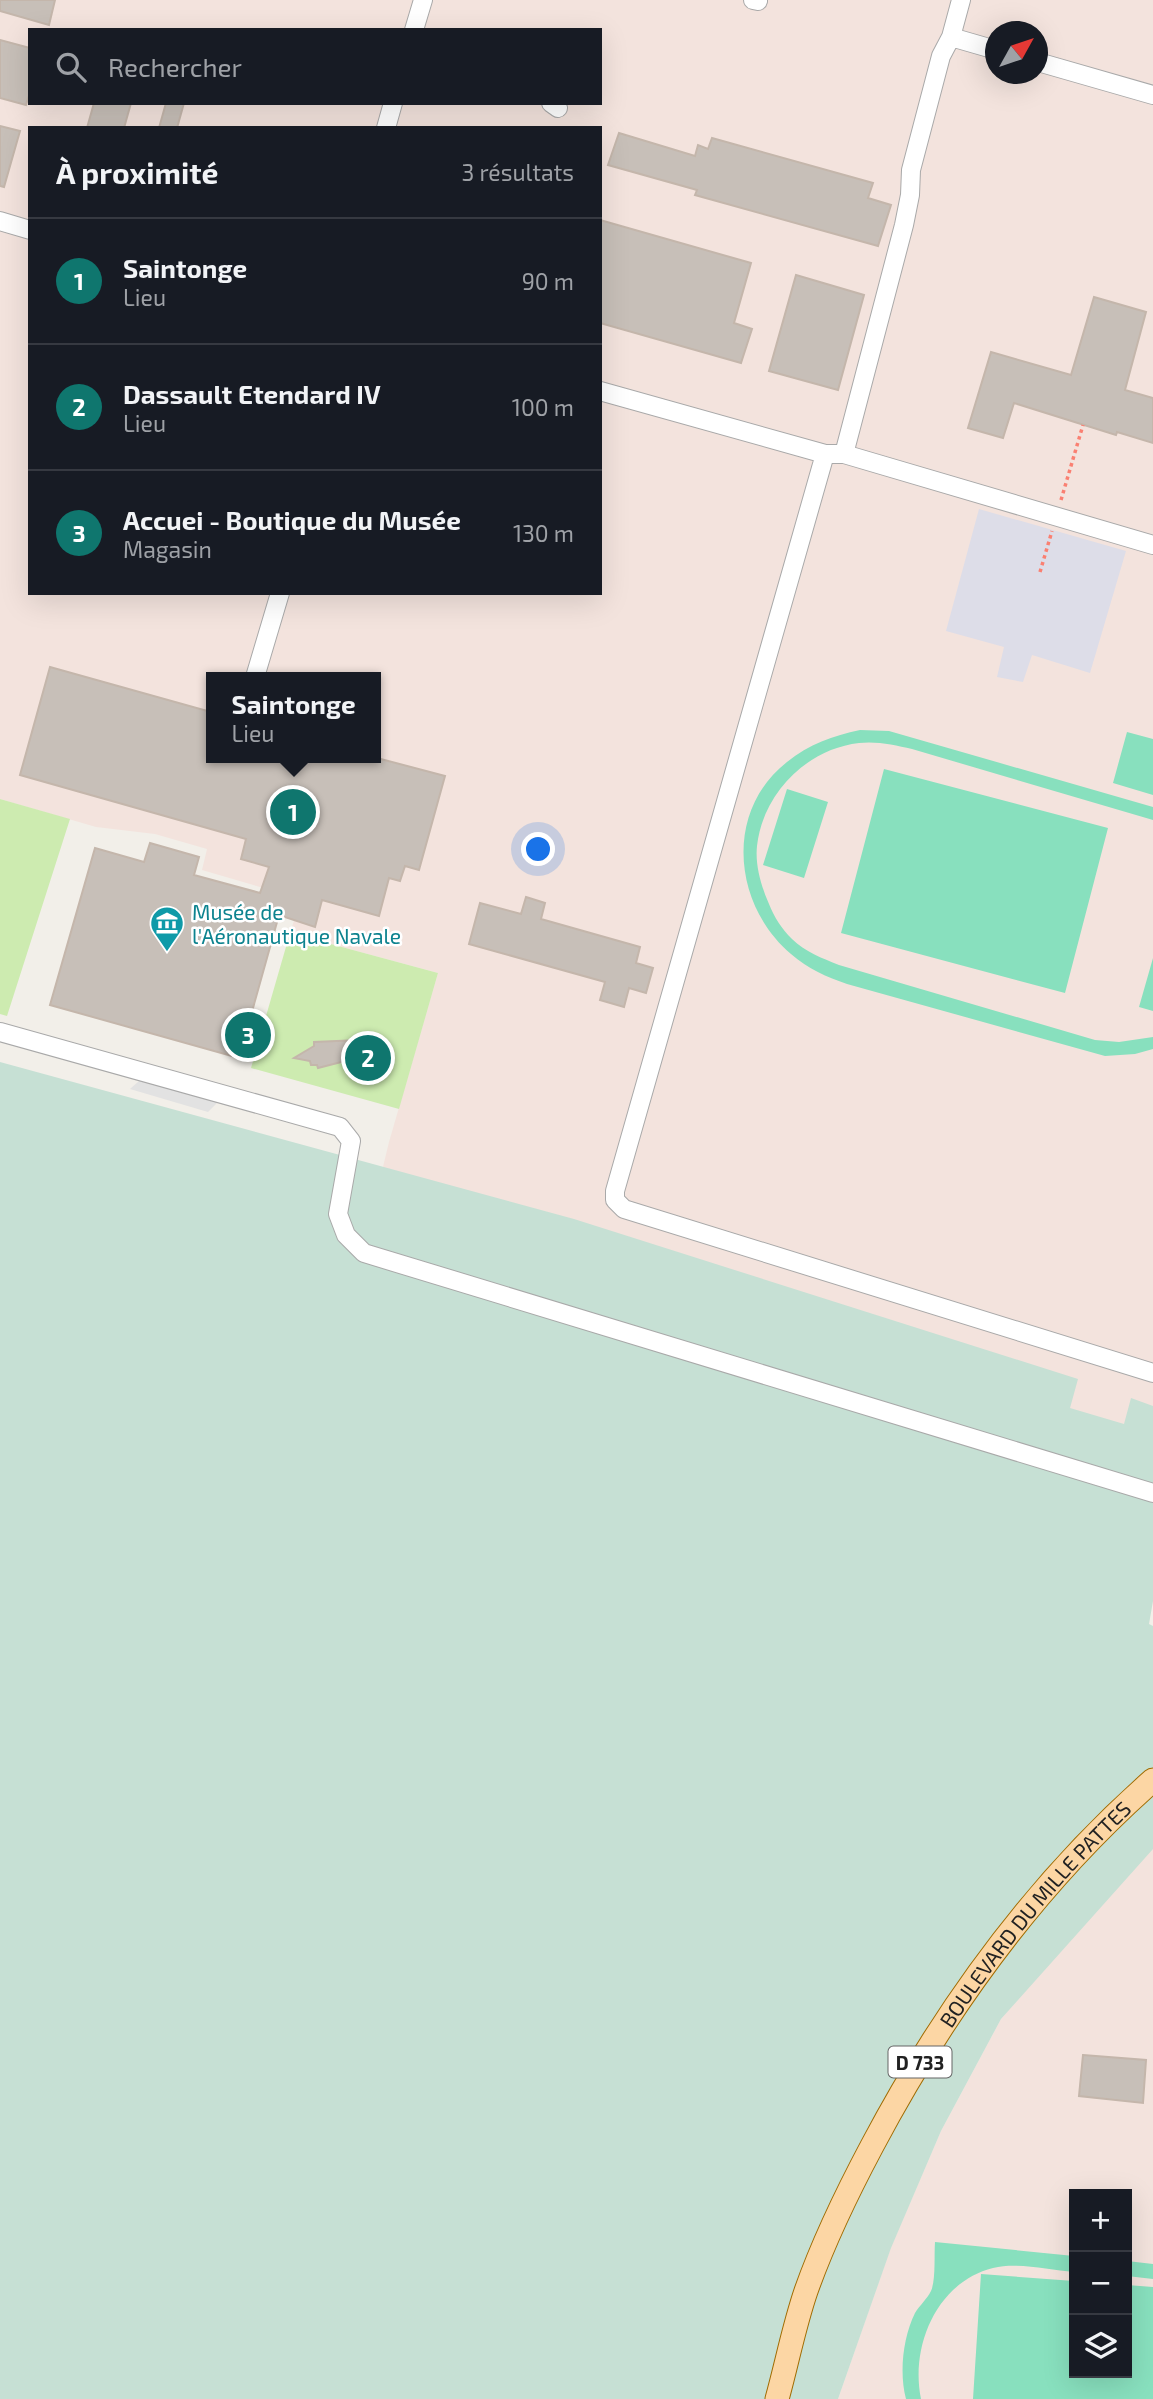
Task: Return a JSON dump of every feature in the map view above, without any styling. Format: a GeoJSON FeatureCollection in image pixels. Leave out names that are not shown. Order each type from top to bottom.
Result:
{"type":"FeatureCollection","features":[{"type":"Feature","properties":{"kind":"main road","name":"BOULEVARD DU MILLE PATTES"},"geometry":{"type":"LineString","coordinates":[[777,2399],[806,2292],[838,2210],[884,2123],[936,2035],[1006,1938],[1067,1866],[1153,1780]]}},
{"type":"Feature","properties":{"kind":"lane"},"geometry":{"type":"LineString","coordinates":[[416,28],[423,0]]}},
{"type":"Feature","properties":{"kind":"lane"},"geometry":{"type":"LineString","coordinates":[[844,454],[904,225],[911,195],[911,170],[941,56],[951,37],[961,0]]}},
{"type":"Feature","properties":{"kind":"lane"},"geometry":{"type":"LineString","coordinates":[[951,37],[985,47]]}},
{"type":"Feature","properties":{"kind":"lane"},"geometry":{"type":"LineString","coordinates":[[1048,65],[1153,94]]}},
{"type":"Feature","properties":{"kind":"lane"},"geometry":{"type":"LineString","coordinates":[[387,126],[392,105]]}},
{"type":"Feature","properties":{"kind":"lane"},"geometry":{"type":"LineString","coordinates":[[0,221],[28,229]]}},
{"type":"Feature","properties":{"kind":"lane"},"geometry":{"type":"LineString","coordinates":[[602,392],[825,454],[844,454],[1153,545]]}},
{"type":"Feature","properties":{"kind":"lane"},"geometry":{"type":"LineString","coordinates":[[825,454],[680,957],[615,1191],[615,1200],[624,1209],[1153,1373]]}},
{"type":"Feature","properties":{"kind":"lane"},"geometry":{"type":"LineString","coordinates":[[256,672],[279,595]]}},
{"type":"Feature","properties":{"kind":"lane"},"geometry":{"type":"LineString","coordinates":[[0,1032],[340,1127],[351,1141],[338,1214],[346,1235],[364,1252],[1153,1493]]}},
{"type":"Feature","properties":{"kind":"shaded area"},"geometry":{"type":"Polygon","coordinates":[[[0,0],[1153,0],[1153,1440],[376,1196],[438,973],[290,933],[301,899],[202,870],[207,849],[155,834],[96,827],[0,799],[0,0]]]}},
{"type":"Feature","properties":{"kind":"shaded area"},"geometry":{"type":"Polygon","coordinates":[[[979,509],[1126,551],[1090,673],[1032,655],[1023,682],[997,677],[1004,647],[946,631],[979,509]]]}},
{"type":"Feature","properties":{"kind":"shaded area"},"geometry":{"type":"Polygon","coordinates":[[[147,1074],[225,1095],[208,1112],[130,1089],[147,1074]]]}},
{"type":"Feature","properties":{"kind":"shaded area"},"geometry":{"type":"Polygon","coordinates":[[[1153,1835],[1153,2399],[838,2399],[891,2247],[941,2131],[1001,2019],[1153,1835]]]}},
{"type":"Feature","properties":{"kind":"green space"},"geometry":{"type":"Polygon","coordinates":[[[860,730],[889,731],[1153,807],[1153,820],[912,749],[872,743],[840,747],[805,764],[791,777],[768,808],[761,827],[757,846],[759,875],[773,914],[788,935],[808,951],[839,965],[1095,1040],[1119,1042],[1153,1037],[1153,1049],[1135,1054],[1105,1056],[847,984],[804,964],[772,934],[757,910],[748,885],[744,858],[745,831],[753,806],[767,782],[795,756],[822,742],[860,730]]]}},
{"type":"Feature","properties":{"kind":"green space"},"geometry":{"type":"Polygon","coordinates":[[[1127,732],[1153,739],[1153,795],[1113,783],[1127,732]]]}},
{"type":"Feature","properties":{"kind":"green space"},"geometry":{"type":"Polygon","coordinates":[[[884,769],[1108,828],[1065,993],[841,933],[884,769]]]}},
{"type":"Feature","properties":{"kind":"green space"},"geometry":{"type":"Polygon","coordinates":[[[787,789],[828,802],[804,878],[763,865],[787,789]]]}},
{"type":"Feature","properties":{"kind":"green space"},"geometry":{"type":"Polygon","coordinates":[[[0,799],[70,819],[7,1016],[0,1014],[0,799]]]}},
{"type":"Feature","properties":{"kind":"green space"},"geometry":{"type":"Polygon","coordinates":[[[290,933],[438,973],[399,1109],[251,1068],[290,933]]]}},
{"type":"Feature","properties":{"kind":"green space"},"geometry":{"type":"Polygon","coordinates":[[[1153,958],[1153,1011],[1139,1007],[1153,958]]]}},
{"type":"Feature","properties":{"kind":"green space"},"geometry":{"type":"Polygon","coordinates":[[[0,1062],[574,1219],[1078,1379],[1070,1408],[1124,1424],[1131,1398],[1153,1406],[1153,1601],[1149,1624],[1153,1626],[1153,1849],[1001,2019],[941,2131],[891,2248],[838,2399],[0,2399],[0,1062]]]}},
{"type":"Feature","properties":{"kind":"green space"},"geometry":{"type":"Polygon","coordinates":[[[935,2242],[1069,2255],[1069,2271],[1003,2266],[973,2275],[957,2287],[932,2319],[924,2338],[920,2358],[921,2399],[906,2399],[903,2378],[905,2344],[915,2313],[933,2286],[935,2242]]]}},
{"type":"Feature","properties":{"kind":"green space"},"geometry":{"type":"Polygon","coordinates":[[[1132,2262],[1153,2264],[1153,2279],[1132,2277],[1132,2262]]]}},
{"type":"Feature","properties":{"kind":"green space"},"geometry":{"type":"Polygon","coordinates":[[[981,2274],[1069,2281],[1069,2378],[1132,2378],[1132,2285],[1153,2287],[1153,2399],[973,2399],[981,2274]]]}},
{"type":"Feature","properties":{"kind":"building"},"geometry":{"type":"Polygon","coordinates":[[[0,0],[55,0],[49,25],[0,11],[0,0]]]}},
{"type":"Feature","properties":{"kind":"building"},"geometry":{"type":"Polygon","coordinates":[[[0,40],[28,47],[28,98],[26,105],[0,98],[0,40]]]}},
{"type":"Feature","properties":{"kind":"building"},"geometry":{"type":"Polygon","coordinates":[[[93,105],[130,105],[125,126],[88,126],[93,105]]]}},
{"type":"Feature","properties":{"kind":"building"},"geometry":{"type":"Polygon","coordinates":[[[165,105],[183,105],[178,126],[160,126],[165,105]]]}},
{"type":"Feature","properties":{"kind":"building"},"geometry":{"type":"Polygon","coordinates":[[[0,126],[20,131],[4,187],[0,186],[0,126]]]}},
{"type":"Feature","properties":{"kind":"building"},"geometry":{"type":"Polygon","coordinates":[[[619,133],[695,156],[698,145],[708,149],[712,138],[873,183],[868,198],[891,205],[878,246],[695,195],[697,190],[608,165],[619,133]]]}},
{"type":"Feature","properties":{"kind":"building"},"geometry":{"type":"Polygon","coordinates":[[[602,221],[751,263],[734,323],[752,329],[741,363],[602,324],[602,221]]]}},
{"type":"Feature","properties":{"kind":"building"},"geometry":{"type":"Polygon","coordinates":[[[796,275],[864,295],[838,390],[769,371],[796,275]]]}},
{"type":"Feature","properties":{"kind":"building"},"geometry":{"type":"Polygon","coordinates":[[[1094,297],[1146,312],[1125,390],[1153,398],[1153,443],[1117,432],[1116,435],[1014,403],[1003,438],[968,428],[991,352],[1071,375],[1094,297]]]}},
{"type":"Feature","properties":{"kind":"building"},"geometry":{"type":"Polygon","coordinates":[[[50,667],[206,711],[206,763],[381,763],[381,759],[445,776],[419,870],[405,866],[400,881],[389,878],[379,916],[322,900],[315,927],[279,915],[239,1058],[50,1005],[95,848],[144,862],[150,843],[199,857],[194,875],[260,893],[269,867],[241,859],[246,839],[20,775],[50,667]]]}},
{"type":"Feature","properties":{"kind":"building"},"geometry":{"type":"Polygon","coordinates":[[[526,897],[545,903],[541,919],[640,947],[636,963],[653,968],[646,993],[629,988],[624,1007],[600,1000],[605,982],[469,944],[480,903],[521,914],[526,897]]]}},
{"type":"Feature","properties":{"kind":"building"},"geometry":{"type":"Polygon","coordinates":[[[360,1040],[376,1053],[318,1068],[317,1065],[311,1065],[310,1061],[294,1058],[314,1046],[314,1042],[360,1040]]]}},
{"type":"Feature","properties":{"kind":"building"},"geometry":{"type":"Polygon","coordinates":[[[1083,2055],[1146,2060],[1143,2103],[1079,2096],[1083,2055]]]}},
{"type":"Feature","properties":{"kind":"place","name":"Saintonge"},"geometry":{"type":"Point","coordinates":[293,812]}},
{"type":"Feature","properties":{"kind":"place","name":"Musée de l'Aéronautique Navale"},"geometry":{"type":"Point","coordinates":[167,953]}},
{"type":"Feature","properties":{"kind":"place","name":"Accuei - Boutique du Musée"},"geometry":{"type":"Point","coordinates":[248,1035]}},
{"type":"Feature","properties":{"kind":"place","name":"Dassault Etendard IV"},"geometry":{"type":"Point","coordinates":[368,1058]}}]}
